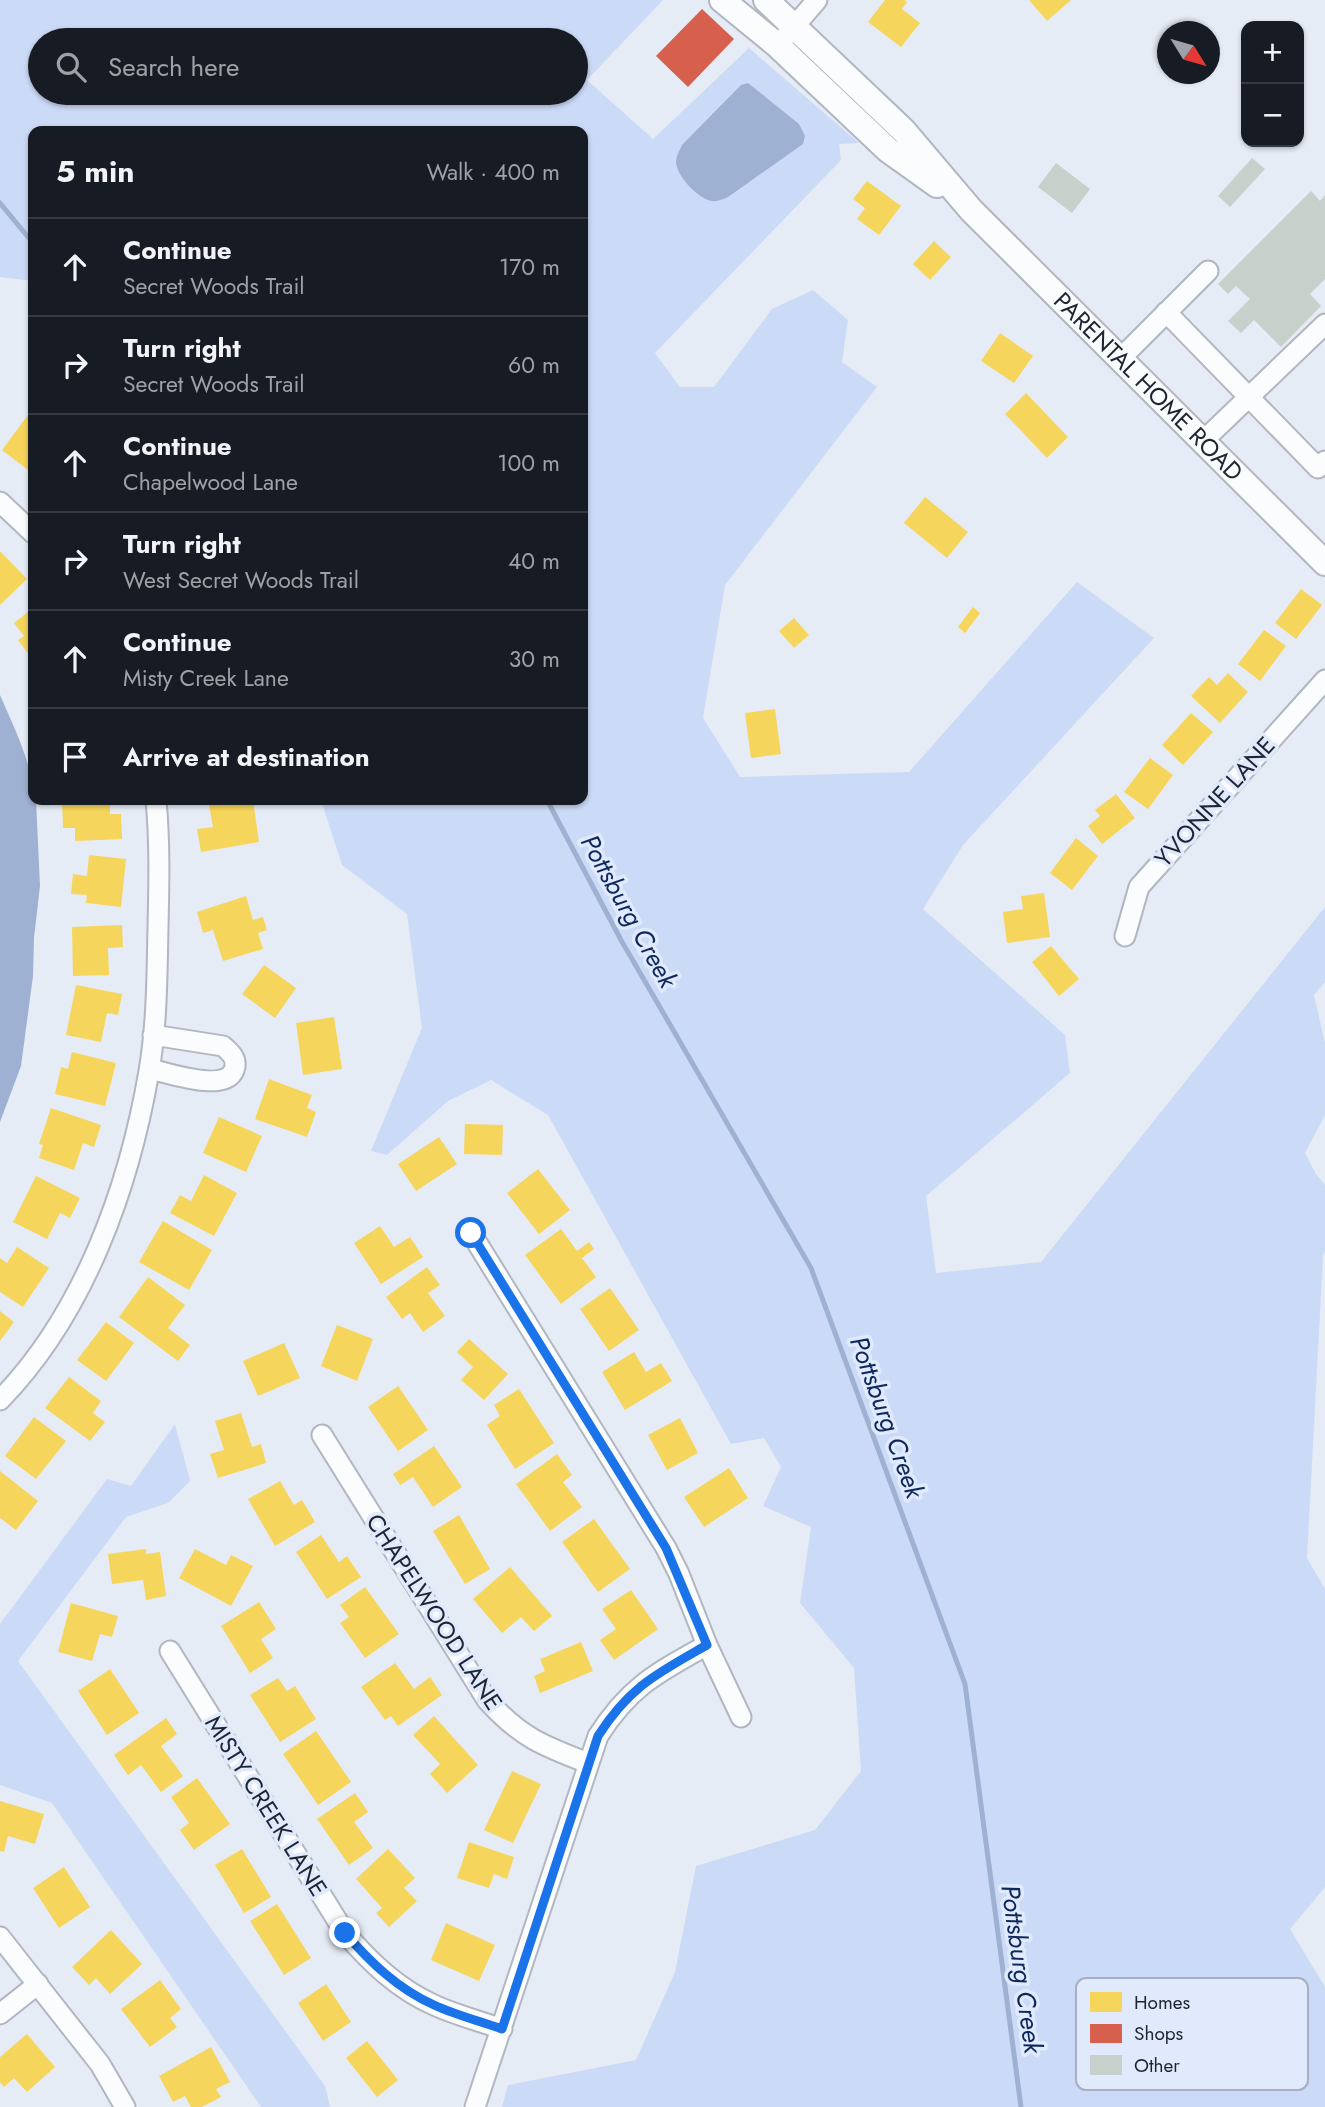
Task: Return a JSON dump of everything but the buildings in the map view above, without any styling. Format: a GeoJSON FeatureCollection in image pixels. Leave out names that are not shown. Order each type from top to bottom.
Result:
{"type":"FeatureCollection","features":[{"type":"Feature","properties":{"kind":"main road","name":"PARENTAL HOME ROAD"},"geometry":{"type":"LineString","coordinates":[[722,0],[777,45],[888,150],[971,211]]}},
{"type":"Feature","properties":{"kind":"main road","name":"PARENTAL HOME ROAD"},"geometry":{"type":"LineString","coordinates":[[766,0],[904,131],[971,211],[1325,563]]}},
{"type":"Feature","properties":{"kind":"street"},"geometry":{"type":"LineString","coordinates":[[777,45],[795,28],[817,0]]}},
{"type":"Feature","properties":{"kind":"street"},"geometry":{"type":"LineString","coordinates":[[1120,359],[1208,271]]}},
{"type":"Feature","properties":{"kind":"street"},"geometry":{"type":"LineString","coordinates":[[1166,312],[1318,468],[1325,461]]}},
{"type":"Feature","properties":{"kind":"street"},"geometry":{"type":"LineString","coordinates":[[1203,442],[1325,324]]}},
{"type":"Feature","properties":{"kind":"street"},"geometry":{"type":"LineString","coordinates":[[0,502],[28,528]]}},
{"type":"Feature","properties":{"kind":"street","name":"YVONNE LANE"},"geometry":{"type":"LineString","coordinates":[[1125,936],[1139,887],[1325,680]]}},
{"type":"Feature","properties":{"kind":"street"},"geometry":{"type":"LineString","coordinates":[[0,1401],[36,1357],[62,1317],[102,1238],[121,1192],[134,1146],[150,1069],[157,982],[160,840],[156,805]]}},
{"type":"Feature","properties":{"kind":"street"},"geometry":{"type":"LineString","coordinates":[[150,1069],[214,1082],[226,1080],[233,1072],[235,1061],[223,1046],[153,1035]]}},
{"type":"Feature","properties":{"kind":"street"},"geometry":{"type":"LineString","coordinates":[[471,1233],[666,1548],[741,1717]]}},
{"type":"Feature","properties":{"kind":"street","name":"CHAPELWOOD LANE"},"geometry":{"type":"LineString","coordinates":[[322,1435],[487,1700],[517,1731],[536,1742],[588,1763]]}},
{"type":"Feature","properties":{"kind":"street"},"geometry":{"type":"LineString","coordinates":[[475,2107],[598,1736],[622,1702],[647,1679],[707,1645]]}},
{"type":"Feature","properties":{"kind":"street","name":"MISTY CREEK LANE"},"geometry":{"type":"LineString","coordinates":[[170,1651],[345,1933],[380,1970],[398,1984],[435,2006],[502,2029]]}},
{"type":"Feature","properties":{"kind":"street"},"geometry":{"type":"LineString","coordinates":[[0,1937],[100,2064],[125,2107]]}},
{"type":"Feature","properties":{"kind":"street"},"geometry":{"type":"LineString","coordinates":[[0,2014],[38,1984]]}},
{"type":"Feature","properties":{"kind":"shaded area"},"geometry":{"type":"Polygon","coordinates":[[[0,0],[663,0],[588,79],[588,28],[28,28],[28,105],[588,105],[588,81],[653,139],[749,48],[859,143],[839,144],[841,160],[655,353],[680,387],[714,387],[772,309],[813,290],[848,320],[842,362],[877,387],[725,585],[703,718],[740,777],[909,772],[1077,582],[1154,638],[963,845],[923,909],[1065,1035],[1070,1073],[926,1196],[936,1273],[1041,1262],[1325,907],[1325,982],[1314,995],[1325,1043],[1325,1115],[1305,1153],[1325,1185],[1325,1251],[1307,1558],[1325,1589],[1325,1887],[1290,1929],[1325,1987],[1325,2107],[502,2107],[508,2085],[636,2060],[675,1972],[696,1866],[815,1830],[861,1771],[854,1668],[800,1603],[811,1527],[763,1506],[781,1467],[764,1438],[731,1444],[548,1115],[491,1080],[448,1101],[387,1155],[371,1151],[422,1028],[407,914],[342,865],[323,805],[588,805],[588,126],[28,126],[28,280],[0,277],[0,0]]]}},
{"type":"Feature","properties":{"kind":"shaded area"},"geometry":{"type":"Polygon","coordinates":[[[748,83],[799,124],[805,136],[803,144],[728,197],[712,201],[696,193],[682,177],[676,164],[677,156],[682,145],[741,85],[748,83]]]}},
{"type":"Feature","properties":{"kind":"shaded area"},"geometry":{"type":"Polygon","coordinates":[[[0,695],[28,766],[28,805],[36,805],[40,886],[33,976],[21,1066],[0,1122],[0,695]]]}},
{"type":"Feature","properties":{"kind":"shaded area"},"geometry":{"type":"Polygon","coordinates":[[[175,1424],[190,1481],[168,1503],[126,1517],[18,1661],[325,2086],[330,2107],[261,2107],[52,1803],[0,1785],[0,1624],[107,1479],[131,1486],[175,1424]]]}},
{"type":"Feature","properties":{"kind":"waterway","name":"Pottsburg Creek"},"geometry":{"type":"LineString","coordinates":[[0,203],[28,237]]}},
{"type":"Feature","properties":{"kind":"waterway","name":"Pottsburg Creek"},"geometry":{"type":"LineString","coordinates":[[550,805],[621,940],[811,1268],[965,1684],[1021,2107]]}},
{"type":"Feature","properties":{"kind":"route"},"geometry":{"type":"LineString","coordinates":[[345,1933],[380,1970],[417,1996],[435,2006],[502,2029],[598,1736],[622,1702],[647,1679],[707,1645],[666,1548],[471,1233]]}}]}
